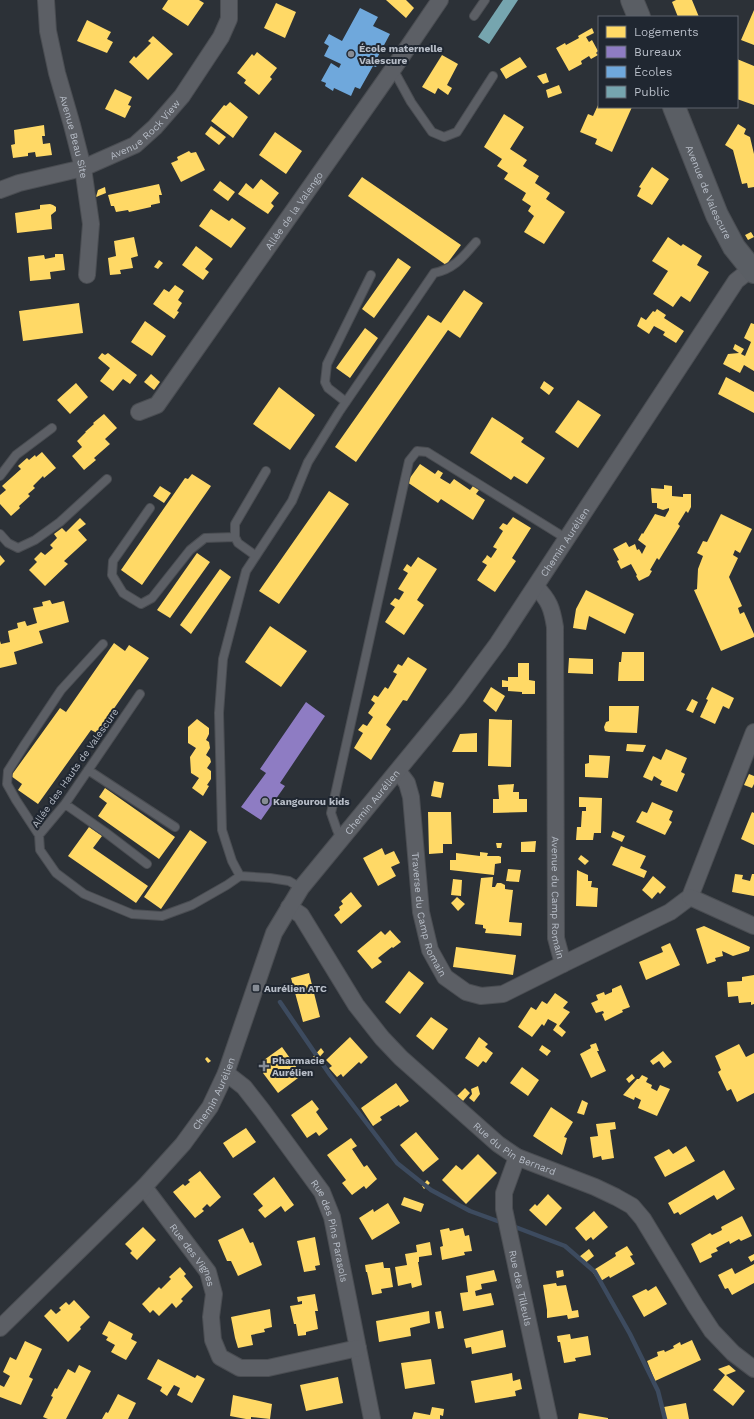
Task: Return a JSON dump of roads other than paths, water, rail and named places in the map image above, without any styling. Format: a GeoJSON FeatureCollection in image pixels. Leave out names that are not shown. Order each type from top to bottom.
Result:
{"type":"FeatureCollection","features":[{"type":"Feature","properties":{"kind":"main road"},"geometry":{"type":"LineString","coordinates":[[632,0],[639,16]]}},
{"type":"Feature","properties":{"kind":"main road","name":"Avenue de Valescure"},"geometry":{"type":"LineString","coordinates":[[674,108],[717,215],[734,247],[752,270]]}},
{"type":"Feature","properties":{"kind":"street","name":"Avenue Beau Site"},"geometry":{"type":"LineString","coordinates":[[46,0],[48,31],[57,73],[83,168],[90,224],[87,275]]}},
{"type":"Feature","properties":{"kind":"street","name":"Avenue Rock View"},"geometry":{"type":"LineString","coordinates":[[0,190],[19,183],[83,168],[135,145],[155,127],[182,96],[221,37],[229,19],[229,0]]}},
{"type":"Feature","properties":{"kind":"street","name":"Allée de la Valengo"},"geometry":{"type":"LineString","coordinates":[[139,412],[157,405],[440,0]]}},
{"type":"Feature","properties":{"kind":"street","name":"Chemin Aurélien"},"geometry":{"type":"LineString","coordinates":[[0,1328],[144,1187],[183,1144],[210,1107],[226,1073],[274,933],[301,888],[458,698],[536,587],[736,281],[752,270]]}},
{"type":"Feature","properties":{"kind":"street","name":"Avenue du Camp Romain"},"geometry":{"type":"LineString","coordinates":[[536,587],[546,597],[552,610],[555,627],[556,938],[563,964],[670,912],[690,897]]}},
{"type":"Feature","properties":{"kind":"street"},"geometry":{"type":"LineString","coordinates":[[754,732],[690,897],[754,926]]}},
{"type":"Feature","properties":{"kind":"street","name":"Traverse du Camp Romain"},"geometry":{"type":"LineString","coordinates":[[398,771],[407,783],[411,797],[421,912],[430,950],[445,976],[466,992],[481,996],[503,994],[563,964]]}},
{"type":"Feature","properties":{"kind":"street","name":"Rue du Pin Bernard"},"geometry":{"type":"LineString","coordinates":[[289,907],[301,915],[356,1005],[382,1038],[401,1058],[498,1144],[517,1157],[594,1187],[632,1206],[643,1219],[712,1331],[733,1353],[754,1369]]}},
{"type":"Feature","properties":{"kind":"street","name":"Rue des Pins Parasols"},"geometry":{"type":"LineString","coordinates":[[226,1073],[244,1087],[322,1192],[332,1217],[372,1419]]}},
{"type":"Feature","properties":{"kind":"street","name":"Rue des Tilleuls"},"geometry":{"type":"LineString","coordinates":[[517,1157],[504,1193],[504,1209],[549,1419]]}},
{"type":"Feature","properties":{"kind":"street","name":"Rue des Vignes"},"geometry":{"type":"LineString","coordinates":[[144,1187],[208,1272],[214,1294],[211,1317],[213,1340],[220,1357],[240,1368],[268,1368],[358,1348]]}},
{"type":"Feature","properties":{"kind":"lane"},"geometry":{"type":"LineString","coordinates":[[474,16],[485,0]]}},
{"type":"Feature","properties":{"kind":"lane"},"geometry":{"type":"LineString","coordinates":[[393,69],[411,102],[432,132],[444,137],[457,132],[493,76]]}},
{"type":"Feature","properties":{"kind":"lane"},"geometry":{"type":"LineString","coordinates":[[301,888],[289,882],[270,878],[240,876],[232,861],[222,830],[219,713],[222,659],[246,571],[292,500],[308,462],[346,402],[434,273],[445,271],[462,258],[476,242]]}},
{"type":"Feature","properties":{"kind":"lane"},"geometry":{"type":"LineString","coordinates":[[346,402],[328,388],[325,382],[327,364],[371,275]]}},
{"type":"Feature","properties":{"kind":"lane"},"geometry":{"type":"LineString","coordinates":[[0,476],[16,455],[52,428]]}},
{"type":"Feature","properties":{"kind":"lane"},"geometry":{"type":"LineString","coordinates":[[341,839],[331,813],[409,461],[417,451],[427,452],[567,539]]}},
{"type":"Feature","properties":{"kind":"lane"},"geometry":{"type":"LineString","coordinates":[[256,556],[238,542],[235,537],[235,524],[266,471]]}},
{"type":"Feature","properties":{"kind":"lane"},"geometry":{"type":"LineString","coordinates":[[0,534],[8,543],[18,548],[35,540],[60,522],[107,479]]}},
{"type":"Feature","properties":{"kind":"lane"},"geometry":{"type":"LineString","coordinates":[[150,508],[113,561],[112,575],[123,593],[141,604],[152,598],[190,550],[205,538],[235,537]]}},
{"type":"Feature","properties":{"kind":"lane"},"geometry":{"type":"LineString","coordinates":[[39,835],[7,784],[8,771],[61,690],[103,644]]}},
{"type":"Feature","properties":{"kind":"lane","name":"Allée des Hauts de Valescure"},"geometry":{"type":"LineString","coordinates":[[140,694],[65,804],[39,835],[40,850],[56,873],[84,894],[132,914],[162,916],[192,905],[240,876]]}},
{"type":"Feature","properties":{"kind":"lane"},"geometry":{"type":"LineString","coordinates":[[88,770],[175,827]]}},
{"type":"Feature","properties":{"kind":"lane"},"geometry":{"type":"LineString","coordinates":[[65,804],[147,864]]}},
{"type":"Feature","properties":{"kind":"waterway"},"geometry":{"type":"LineString","coordinates":[[280,1002],[330,1075],[397,1163],[431,1190],[470,1211],[503,1223]]}},
{"type":"Feature","properties":{"kind":"waterway"},"geometry":{"type":"LineString","coordinates":[[510,1225],[565,1246],[595,1272],[630,1334],[658,1391],[665,1419]]}},
{"type":"Feature","properties":{"kind":"place","name":"École maternelle Valescure"},"geometry":{"type":"Point","coordinates":[351,54]}},
{"type":"Feature","properties":{"kind":"place","name":"Kangourou kids"},"geometry":{"type":"Point","coordinates":[265,801]}},
{"type":"Feature","properties":{"kind":"place","name":"Aurélien ATC"},"geometry":{"type":"Point","coordinates":[256,988]}},
{"type":"Feature","properties":{"kind":"place","name":"Pharmacie Aurélien"},"geometry":{"type":"Point","coordinates":[264,1066]}}]}
